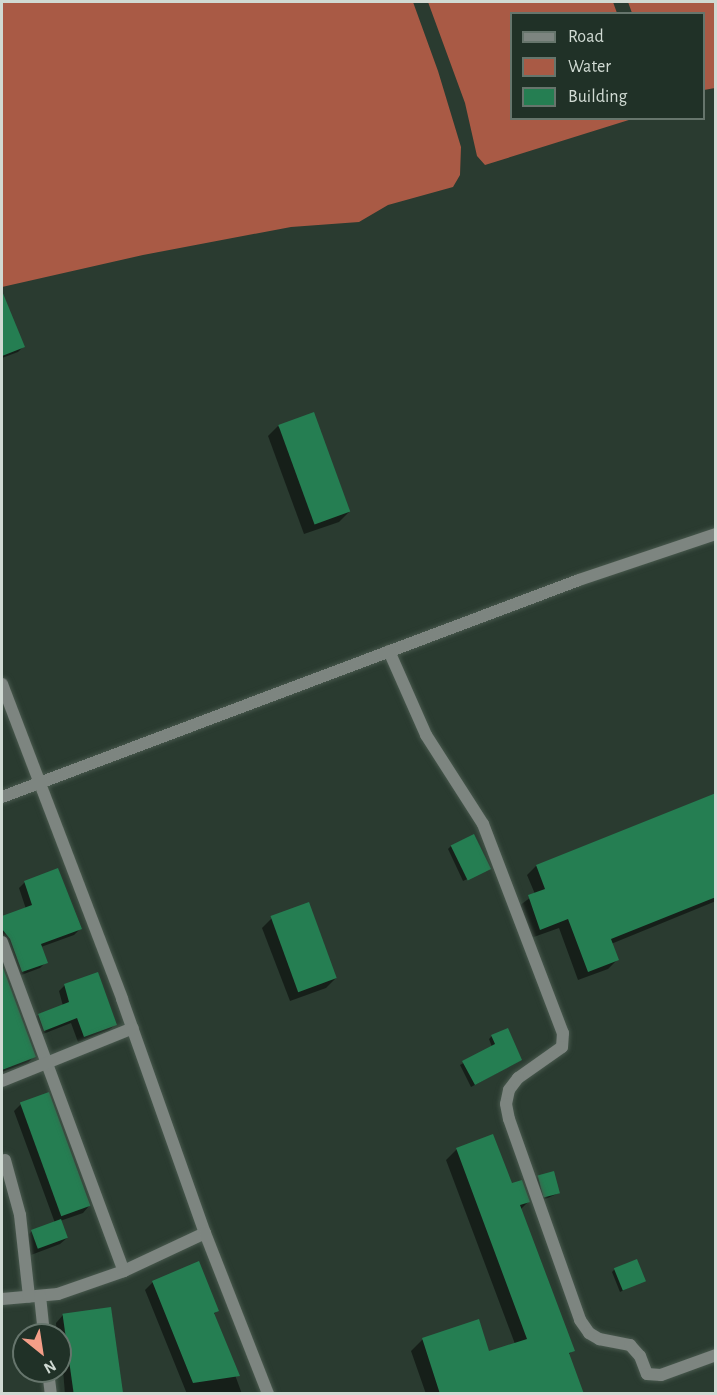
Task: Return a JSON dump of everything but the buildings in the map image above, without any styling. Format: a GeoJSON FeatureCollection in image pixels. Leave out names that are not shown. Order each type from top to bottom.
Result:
{"type":"FeatureCollection","features":[{"type":"Feature","properties":{"kind":"street"},"geometry":{"type":"LineString","coordinates":[[2,797],[579,580],[716,534]]}},
{"type":"Feature","properties":{"kind":"street"},"geometry":{"type":"LineString","coordinates":[[389,651],[426,735],[483,824],[563,1033],[562,1047],[518,1078],[509,1090],[506,1104],[580,1320],[589,1333],[599,1339],[630,1345],[640,1356],[647,1374],[661,1375],[716,1355]]}},
{"type":"Feature","properties":{"kind":"street"},"geometry":{"type":"LineString","coordinates":[[2,684],[38,784],[133,1028],[205,1233],[268,1394]]}},
{"type":"Feature","properties":{"kind":"street"},"geometry":{"type":"LineString","coordinates":[[2,942],[124,1271]]}},
{"type":"Feature","properties":{"kind":"street"},"geometry":{"type":"LineString","coordinates":[[2,1081],[133,1028]]}},
{"type":"Feature","properties":{"kind":"street"},"geometry":{"type":"LineString","coordinates":[[5,1160],[20,1215],[41,1323]]}},
{"type":"Feature","properties":{"kind":"street"},"geometry":{"type":"LineString","coordinates":[[2,1299],[58,1294],[124,1271],[205,1233]]}},
{"type":"Feature","properties":{"kind":"water"},"geometry":{"type":"Polygon","coordinates":[[[2,2],[413,2],[438,71],[461,147],[460,175],[453,187],[388,205],[359,222],[291,227],[143,255],[2,287],[2,2]]]}},
{"type":"Feature","properties":{"kind":"water"},"geometry":{"type":"Polygon","coordinates":[[[428,2],[613,2],[617,12],[510,12],[510,120],[629,120],[485,165],[477,156],[465,103],[428,2]]]}},
{"type":"Feature","properties":{"kind":"water"},"geometry":{"type":"Polygon","coordinates":[[[628,2],[715,2],[715,88],[705,90],[705,12],[632,12],[628,2]]]}}]}
